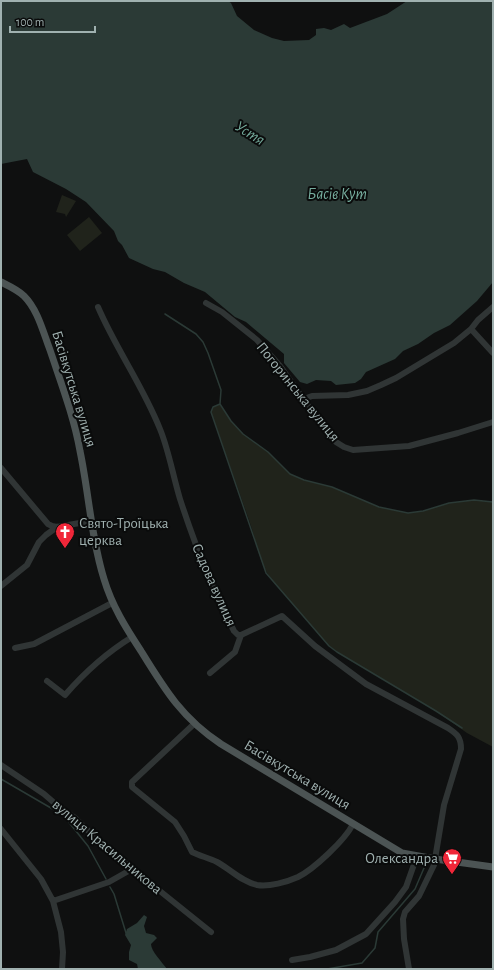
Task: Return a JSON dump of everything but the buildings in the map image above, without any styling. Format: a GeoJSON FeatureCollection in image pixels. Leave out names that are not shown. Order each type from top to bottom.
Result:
{"type":"FeatureCollection","features":[{"type":"Feature","properties":{"kind":"main road","name":"Басівкутська вулиця"},"geometry":{"type":"LineString","coordinates":[[1,282],[24,296],[32,306],[39,320],[76,430],[97,555],[112,603],[165,689],[185,715],[194,724],[221,744],[402,853],[493,867]]}},
{"type":"Feature","properties":{"kind":"street","name":"Погоринська вулиця"},"geometry":{"type":"LineString","coordinates":[[206,303],[222,312],[257,340],[280,366],[326,431],[336,442],[353,450],[410,446],[493,422]]}},
{"type":"Feature","properties":{"kind":"street","name":"Садова вулиця"},"geometry":{"type":"LineString","coordinates":[[98,307],[112,338],[148,401],[160,428],[180,498],[209,580],[234,632],[241,635],[282,616],[336,663],[366,684],[448,728],[458,735],[461,741],[461,749],[444,805],[436,859]]}},
{"type":"Feature","properties":{"kind":"street"},"geometry":{"type":"LineString","coordinates":[[304,399],[312,396],[348,395],[367,392],[396,378],[454,343],[471,329],[478,320],[493,307]]}},
{"type":"Feature","properties":{"kind":"street"},"geometry":{"type":"LineString","coordinates":[[471,329],[493,353]]}},
{"type":"Feature","properties":{"kind":"street"},"geometry":{"type":"LineString","coordinates":[[1,468],[48,524],[57,527]]}},
{"type":"Feature","properties":{"kind":"street"},"geometry":{"type":"LineString","coordinates":[[1,586],[27,565],[39,542],[57,527],[91,521]]}},
{"type":"Feature","properties":{"kind":"street"},"geometry":{"type":"LineString","coordinates":[[15,648],[34,644],[112,603]]}},
{"type":"Feature","properties":{"kind":"street"},"geometry":{"type":"LineString","coordinates":[[210,673],[235,652],[241,635]]}},
{"type":"Feature","properties":{"kind":"street"},"geometry":{"type":"LineString","coordinates":[[47,682],[65,695],[88,670],[132,637]]}},
{"type":"Feature","properties":{"kind":"street"},"geometry":{"type":"LineString","coordinates":[[194,724],[132,782],[132,787],[175,822],[192,852],[219,863],[249,882],[257,885],[272,884],[298,877],[306,872],[336,847],[353,824]]}},
{"type":"Feature","properties":{"kind":"street","name":"вулиця Красильникова"},"geometry":{"type":"LineString","coordinates":[[1,765],[75,818],[91,834],[132,869],[211,932]]}},
{"type":"Feature","properties":{"kind":"street"},"geometry":{"type":"LineString","coordinates":[[1,829],[41,880],[53,901],[61,932],[63,952],[62,969]]}},
{"type":"Feature","properties":{"kind":"street"},"geometry":{"type":"LineString","coordinates":[[292,960],[336,950],[366,934],[395,902],[406,887],[417,856]]}},
{"type":"Feature","properties":{"kind":"street"},"geometry":{"type":"LineString","coordinates":[[408,969],[403,919],[405,912],[422,891],[436,859]]}},
{"type":"Feature","properties":{"kind":"street"},"geometry":{"type":"LineString","coordinates":[[53,901],[109,882],[132,869]]}},
{"type":"Feature","properties":{"kind":"shaded area"},"geometry":{"type":"Polygon","coordinates":[[[62,195],[76,201],[66,217],[65,214],[56,212],[62,195]]]}},
{"type":"Feature","properties":{"kind":"shaded area"},"geometry":{"type":"Polygon","coordinates":[[[89,217],[102,233],[80,251],[67,235],[89,217]]]}},
{"type":"Feature","properties":{"kind":"shaded area"},"geometry":{"type":"Polygon","coordinates":[[[220,404],[231,421],[243,434],[268,452],[290,474],[304,480],[332,487],[379,507],[408,513],[423,511],[449,503],[474,500],[493,502],[493,747],[467,733],[436,711],[329,646],[272,580],[264,568],[251,526],[211,412],[213,407],[220,404]]]}},
{"type":"Feature","properties":{"kind":"water","name":"Басів Кут"},"geometry":{"type":"Polygon","coordinates":[[[1,1],[228,1],[231,3],[237,16],[254,30],[272,38],[284,41],[309,40],[316,35],[316,29],[324,28],[331,30],[344,24],[350,28],[387,14],[407,1],[493,1],[493,282],[477,301],[450,325],[403,351],[395,359],[366,372],[361,379],[355,383],[336,385],[331,381],[316,380],[307,384],[300,382],[284,363],[284,354],[246,322],[235,317],[205,292],[184,283],[165,272],[153,269],[129,258],[118,241],[114,231],[86,202],[66,189],[33,172],[27,159],[1,164],[1,1]]]}},
{"type":"Feature","properties":{"kind":"water"},"geometry":{"type":"Polygon","coordinates":[[[144,915],[147,917],[144,926],[146,933],[154,935],[157,938],[151,944],[151,947],[167,969],[138,969],[137,964],[129,960],[131,945],[125,935],[127,929],[137,923],[144,915]]]}},
{"type":"Feature","properties":{"kind":"waterway"},"geometry":{"type":"LineString","coordinates":[[165,314],[196,334],[203,342],[221,390],[220,404],[231,421],[243,434],[268,452],[290,474],[304,480],[332,487],[379,507],[408,513],[423,511],[449,503],[474,500],[493,502]]}},
{"type":"Feature","properties":{"kind":"waterway"},"geometry":{"type":"LineString","coordinates":[[220,404],[213,407],[211,412],[266,573],[329,646],[462,728]]}},
{"type":"Feature","properties":{"kind":"waterway"},"geometry":{"type":"LineString","coordinates":[[1,779],[63,815],[88,846],[106,879]]}},
{"type":"Feature","properties":{"kind":"waterway"},"geometry":{"type":"LineString","coordinates":[[327,969],[362,963],[375,948],[378,932],[415,889],[424,868]]}},
{"type":"Feature","properties":{"kind":"waterway"},"geometry":{"type":"LineString","coordinates":[[110,887],[114,894],[126,933]]}},
{"type":"Feature","properties":{"kind":"place","name":"Свято-Троїцька церква"},"geometry":{"type":"Point","coordinates":[65,549]}},
{"type":"Feature","properties":{"kind":"place","name":"Олександра"},"geometry":{"type":"Point","coordinates":[452,875]}},
{"type":"Feature","properties":{"kind":"water label","name":"Устя"},"geometry":{"type":"Point","coordinates":[250,133]}}]}
